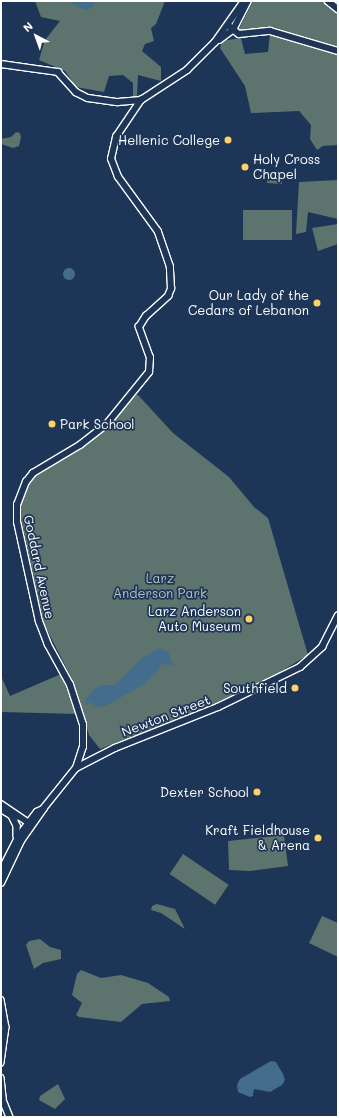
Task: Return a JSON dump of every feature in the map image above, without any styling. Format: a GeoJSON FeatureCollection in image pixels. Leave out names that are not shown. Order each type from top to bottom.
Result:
{"type":"FeatureCollection","features":[{"type":"Feature","properties":{"kind":"main road"},"geometry":{"type":"LineString","coordinates":[[1,64],[58,72],[76,92],[88,98],[118,102],[142,100],[180,76],[197,60],[215,42],[244,1]]}},
{"type":"Feature","properties":{"kind":"main road"},"geometry":{"type":"LineString","coordinates":[[223,38],[232,30],[248,1]]}},
{"type":"Feature","properties":{"kind":"main road"},"geometry":{"type":"LineString","coordinates":[[328,1],[338,9]]}},
{"type":"Feature","properties":{"kind":"main road"},"geometry":{"type":"LineString","coordinates":[[228,25],[232,30],[238,33]]}},
{"type":"Feature","properties":{"kind":"main road"},"geometry":{"type":"LineString","coordinates":[[215,42],[238,33],[270,30],[338,51]]}},
{"type":"Feature","properties":{"kind":"main road","name":"Goddard Avenue"},"geometry":{"type":"LineString","coordinates":[[76,768],[83,746],[83,725],[67,678],[48,645],[39,622],[17,522],[17,504],[23,487],[33,473],[80,445],[106,425],[149,372],[150,358],[139,327],[146,316],[168,296],[171,289],[170,267],[158,232],[118,178],[111,156],[116,137],[142,100]]}},
{"type":"Feature","properties":{"kind":"main road","name":"Newton Street"},"geometry":{"type":"LineString","coordinates":[[1,871],[17,838],[30,825],[76,768],[115,748],[218,707],[310,660],[322,647],[338,616]]}},
{"type":"Feature","properties":{"kind":"main road"},"geometry":{"type":"LineString","coordinates":[[1,804],[30,825]]}},
{"type":"Feature","properties":{"kind":"main road"},"geometry":{"type":"LineString","coordinates":[[1,809],[30,825]]}},
{"type":"Feature","properties":{"kind":"main road"},"geometry":{"type":"LineString","coordinates":[[12,816],[18,827],[17,838]]}},
{"type":"Feature","properties":{"kind":"main road","name":"Newton Street"},"geometry":{"type":"LineString","coordinates":[[1,883],[30,825]]}},
{"type":"Feature","properties":{"kind":"main road"},"geometry":{"type":"LineString","coordinates":[[1,1000],[6,1027],[1,1063]]}},
{"type":"Feature","properties":{"kind":"main road"},"geometry":{"type":"LineString","coordinates":[[1,1078],[2,1097],[10,1117]]}},
{"type":"Feature","properties":{"kind":"green space"},"geometry":{"type":"Polygon","coordinates":[[[35,1],[165,1],[156,24],[151,28],[154,41],[145,44],[142,51],[161,67],[161,81],[138,75],[137,96],[133,97],[133,83],[123,75],[109,76],[104,92],[76,87],[65,71],[39,60],[45,40],[60,21],[41,17],[35,1]]]}},
{"type":"Feature","properties":{"kind":"green space"},"geometry":{"type":"Polygon","coordinates":[[[253,1],[338,1],[338,47],[272,27],[238,31],[253,1]]]}},
{"type":"Feature","properties":{"kind":"green space"},"geometry":{"type":"Polygon","coordinates":[[[270,33],[338,54],[338,145],[323,146],[317,150],[310,139],[311,125],[299,111],[251,113],[245,86],[220,48],[222,41],[241,38],[245,54],[268,52],[270,33]]]}},
{"type":"Feature","properties":{"kind":"green space"},"geometry":{"type":"Polygon","coordinates":[[[16,132],[20,133],[21,137],[19,146],[13,148],[1,144],[1,139],[11,137],[16,132]]]}},
{"type":"Feature","properties":{"kind":"green space"},"geometry":{"type":"Polygon","coordinates":[[[267,176],[281,176],[282,184],[267,183],[267,176]]]}},
{"type":"Feature","properties":{"kind":"green space"},"geometry":{"type":"Polygon","coordinates":[[[338,180],[338,219],[308,212],[306,232],[296,234],[299,182],[338,180]]]}},
{"type":"Feature","properties":{"kind":"green space"},"geometry":{"type":"Polygon","coordinates":[[[243,210],[292,210],[292,240],[243,240],[243,210]]]}},
{"type":"Feature","properties":{"kind":"green space"},"geometry":{"type":"Polygon","coordinates":[[[338,224],[338,244],[318,251],[312,228],[338,224]]]}},
{"type":"Feature","properties":{"kind":"green space","name":"Larz Anderson Park"},"geometry":{"type":"Polygon","coordinates":[[[136,395],[138,395],[173,433],[229,477],[254,507],[268,518],[308,655],[280,672],[210,706],[100,749],[89,735],[73,681],[44,624],[19,510],[25,489],[34,477],[99,435],[136,395]]]}},
{"type":"Feature","properties":{"kind":"green space"},"geometry":{"type":"Polygon","coordinates":[[[61,674],[76,714],[1,712],[1,676],[10,696],[61,674]]]}},
{"type":"Feature","properties":{"kind":"green space"},"geometry":{"type":"Polygon","coordinates":[[[284,835],[288,866],[250,871],[229,870],[228,841],[284,835]]]}},
{"type":"Feature","properties":{"kind":"green space"},"geometry":{"type":"Polygon","coordinates":[[[183,854],[229,885],[215,905],[170,874],[183,854]]]}},
{"type":"Feature","properties":{"kind":"green space"},"geometry":{"type":"Polygon","coordinates":[[[157,904],[175,909],[185,929],[161,913],[151,910],[152,906],[157,904]]]}},
{"type":"Feature","properties":{"kind":"green space"},"geometry":{"type":"Polygon","coordinates":[[[322,916],[338,923],[338,957],[309,943],[322,916]]]}},
{"type":"Feature","properties":{"kind":"green space"},"geometry":{"type":"Polygon","coordinates":[[[40,939],[50,947],[61,950],[61,959],[43,963],[34,969],[26,945],[29,941],[40,939]]]}},
{"type":"Feature","properties":{"kind":"green space"},"geometry":{"type":"Polygon","coordinates":[[[81,970],[101,978],[121,975],[148,983],[169,997],[170,1001],[142,1004],[121,1022],[79,1017],[76,1015],[82,1003],[72,995],[77,974],[81,970]]]}},
{"type":"Feature","properties":{"kind":"green space"},"geometry":{"type":"Polygon","coordinates":[[[58,1084],[65,1099],[55,1109],[39,1100],[40,1096],[58,1084]]]}},
{"type":"Feature","properties":{"kind":"water"},"geometry":{"type":"Polygon","coordinates":[[[67,1],[94,1],[92,8],[85,10],[67,1]]]}},
{"type":"Feature","properties":{"kind":"water"},"geometry":{"type":"Polygon","coordinates":[[[67,268],[71,268],[75,274],[71,280],[67,280],[63,276],[63,272],[67,268]]]}},
{"type":"Feature","properties":{"kind":"water"},"geometry":{"type":"Polygon","coordinates":[[[159,648],[168,652],[173,665],[161,664],[157,672],[144,684],[106,706],[96,707],[90,702],[86,705],[85,701],[94,689],[102,685],[115,685],[140,660],[159,648]]]}},
{"type":"Feature","properties":{"kind":"water"},"geometry":{"type":"Polygon","coordinates":[[[271,1061],[276,1062],[283,1074],[285,1080],[282,1085],[270,1092],[254,1089],[253,1096],[250,1097],[238,1092],[237,1085],[240,1079],[271,1061]]]}},
{"type":"Feature","properties":{"kind":"place","name":"Hellenic College"},"geometry":{"type":"Point","coordinates":[228,140]}},
{"type":"Feature","properties":{"kind":"place","name":"Holy Cross Chapel"},"geometry":{"type":"Point","coordinates":[245,167]}},
{"type":"Feature","properties":{"kind":"place","name":"Our Lady of the Cedars of Lebanon"},"geometry":{"type":"Point","coordinates":[317,303]}},
{"type":"Feature","properties":{"kind":"place","name":"Park School"},"geometry":{"type":"Point","coordinates":[52,424]}},
{"type":"Feature","properties":{"kind":"place","name":"Larz Anderson Auto Museum"},"geometry":{"type":"Point","coordinates":[249,619]}},
{"type":"Feature","properties":{"kind":"place","name":"Southfield"},"geometry":{"type":"Point","coordinates":[295,688]}},
{"type":"Feature","properties":{"kind":"place","name":"Dexter School"},"geometry":{"type":"Point","coordinates":[257,792]}},
{"type":"Feature","properties":{"kind":"place","name":"Kraft Fieldhouse & Arena"},"geometry":{"type":"Point","coordinates":[318,838]}}]}
